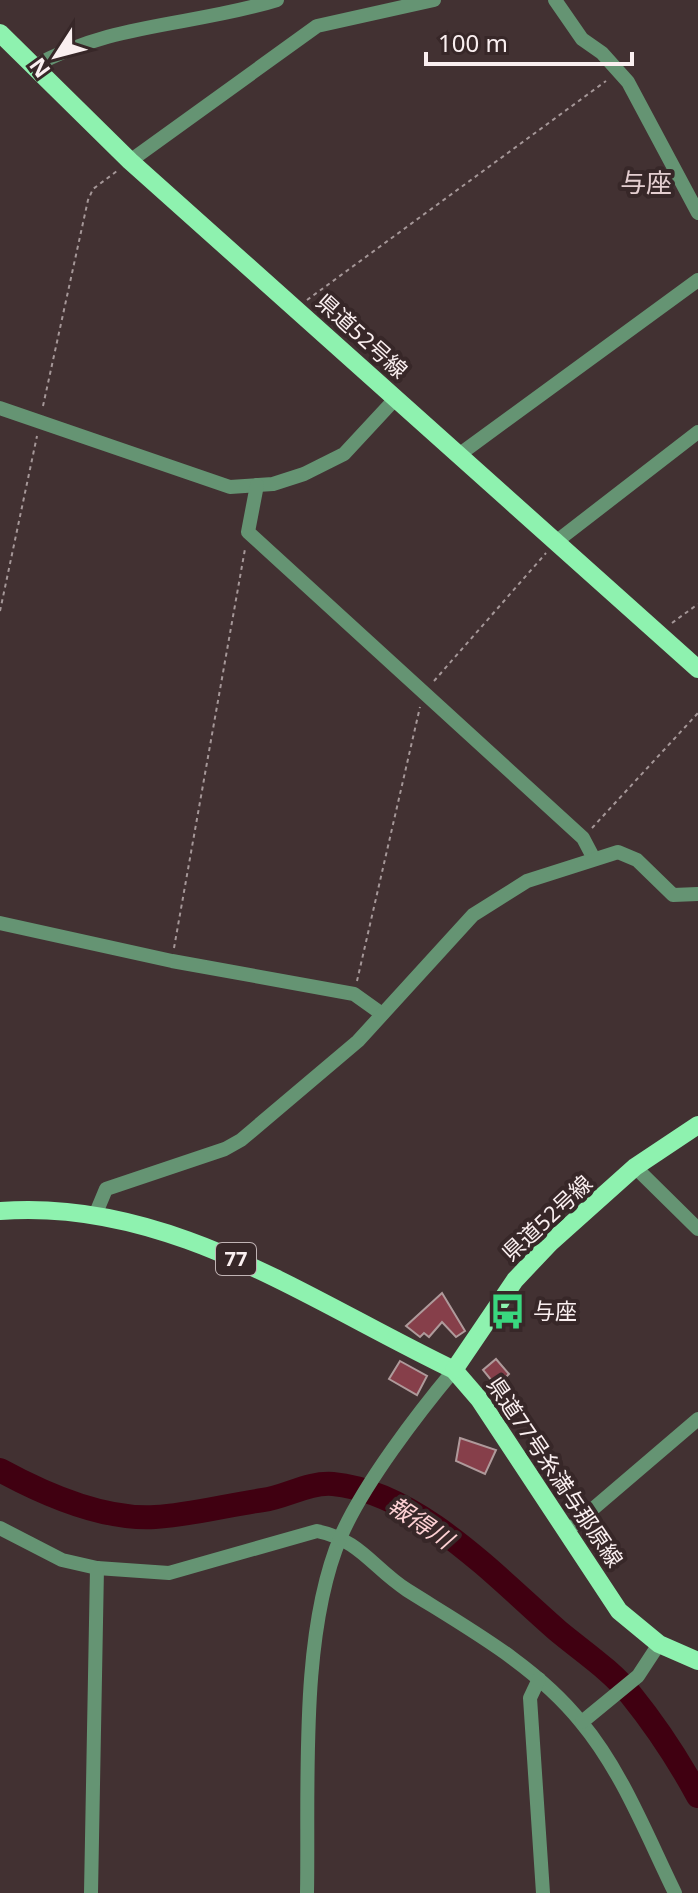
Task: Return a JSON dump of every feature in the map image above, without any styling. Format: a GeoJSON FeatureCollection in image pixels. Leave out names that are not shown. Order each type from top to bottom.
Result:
{"type":"FeatureCollection","features":[{"type":"Feature","properties":{"kind":"main road","name":"県道52号線"},"geometry":{"type":"LineString","coordinates":[[0,33],[130,161],[698,669]]}},
{"type":"Feature","properties":{"kind":"main road","name":"県道52号線"},"geometry":{"type":"LineString","coordinates":[[454,1370],[515,1280],[635,1167],[698,1125]]}},
{"type":"Feature","properties":{"kind":"main road","name":"県道77号糸満与那原線"},"geometry":{"type":"LineString","coordinates":[[0,1211],[36,1208],[96,1213],[136,1221],[205,1244],[454,1370],[479,1399],[619,1611],[659,1644],[698,1661]]}},
{"type":"Feature","properties":{"kind":"street"},"geometry":{"type":"LineString","coordinates":[[33,67],[114,32],[237,11],[277,0]]}},
{"type":"Feature","properties":{"kind":"street"},"geometry":{"type":"LineString","coordinates":[[130,161],[317,26],[434,0]]}},
{"type":"Feature","properties":{"kind":"street"},"geometry":{"type":"LineString","coordinates":[[555,0],[582,39],[619,71],[675,164],[698,213]]}},
{"type":"Feature","properties":{"kind":"street"},"geometry":{"type":"LineString","coordinates":[[460,454],[698,280]]}},
{"type":"Feature","properties":{"kind":"street"},"geometry":{"type":"LineString","coordinates":[[0,408],[220,483],[257,485],[304,474],[344,454],[396,398]]}},
{"type":"Feature","properties":{"kind":"street"},"geometry":{"type":"LineString","coordinates":[[557,541],[562,533],[698,432]]}},
{"type":"Feature","properties":{"kind":"street"},"geometry":{"type":"LineString","coordinates":[[257,485],[248,532],[583,838],[593,857]]}},
{"type":"Feature","properties":{"kind":"street"},"geometry":{"type":"LineString","coordinates":[[96,1213],[106,1189],[234,1145],[300,1093],[382,1014],[473,915],[527,881],[593,857],[618,852],[629,855],[673,895],[698,894]]}},
{"type":"Feature","properties":{"kind":"street"},"geometry":{"type":"LineString","coordinates":[[0,923],[172,961],[354,994],[382,1014]]}},
{"type":"Feature","properties":{"kind":"street"},"geometry":{"type":"LineString","coordinates":[[635,1167],[698,1229]]}},
{"type":"Feature","properties":{"kind":"street"},"geometry":{"type":"LineString","coordinates":[[307,1893],[313,1677],[325,1588],[344,1530],[386,1462],[454,1370]]}},
{"type":"Feature","properties":{"kind":"street"},"geometry":{"type":"LineString","coordinates":[[567,1531],[698,1419]]}},
{"type":"Feature","properties":{"kind":"street"},"geometry":{"type":"LineString","coordinates":[[0,1528],[62,1560],[97,1568],[169,1573],[317,1531],[344,1530],[405,1588],[526,1667],[585,1720],[675,1893]]}},
{"type":"Feature","properties":{"kind":"street"},"geometry":{"type":"LineString","coordinates":[[91,1893],[97,1568]]}},
{"type":"Feature","properties":{"kind":"street"},"geometry":{"type":"LineString","coordinates":[[585,1720],[638,1676],[659,1644]]}},
{"type":"Feature","properties":{"kind":"street"},"geometry":{"type":"LineString","coordinates":[[539,1679],[530,1698],[543,1893]]}},
{"type":"Feature","properties":{"kind":"path"},"geometry":{"type":"LineString","coordinates":[[296,308],[619,71]]}},
{"type":"Feature","properties":{"kind":"path"},"geometry":{"type":"LineString","coordinates":[[0,611],[88,200],[93,189],[130,161]]}},
{"type":"Feature","properties":{"kind":"path"},"geometry":{"type":"LineString","coordinates":[[172,961],[248,532]]}},
{"type":"Feature","properties":{"kind":"path"},"geometry":{"type":"LineString","coordinates":[[354,994],[423,693],[557,541]]}},
{"type":"Feature","properties":{"kind":"path"},"geometry":{"type":"LineString","coordinates":[[658,633],[698,604]]}},
{"type":"Feature","properties":{"kind":"path"},"geometry":{"type":"LineString","coordinates":[[583,838],[698,713]]}},
{"type":"Feature","properties":{"kind":"building"},"geometry":{"type":"Polygon","coordinates":[[[442,1293],[465,1331],[456,1337],[442,1322],[429,1337],[424,1333],[420,1337],[406,1326],[442,1293]]]}},
{"type":"Feature","properties":{"kind":"building"},"geometry":{"type":"Polygon","coordinates":[[[496,1359],[509,1374],[496,1386],[483,1370],[496,1359]]]}},
{"type":"Feature","properties":{"kind":"building"},"geometry":{"type":"Polygon","coordinates":[[[400,1361],[427,1376],[417,1395],[389,1379],[400,1361]]]}},
{"type":"Feature","properties":{"kind":"building"},"geometry":{"type":"Polygon","coordinates":[[[460,1438],[496,1450],[485,1474],[456,1461],[460,1438]]]}},
{"type":"Feature","properties":{"kind":"waterway","name":"報得川"},"geometry":{"type":"LineString","coordinates":[[0,1470],[75,1504],[136,1517],[196,1512],[272,1498],[324,1484],[365,1490],[395,1503],[454,1540],[615,1678],[658,1731],[698,1796]]}},
{"type":"Feature","properties":{"kind":"place","name":"与座"},"geometry":{"type":"Point","coordinates":[507,1311]}},
{"type":"Feature","properties":{"kind":"district","name":"与座"},"geometry":{"type":"Point","coordinates":[646,183]}}]}
